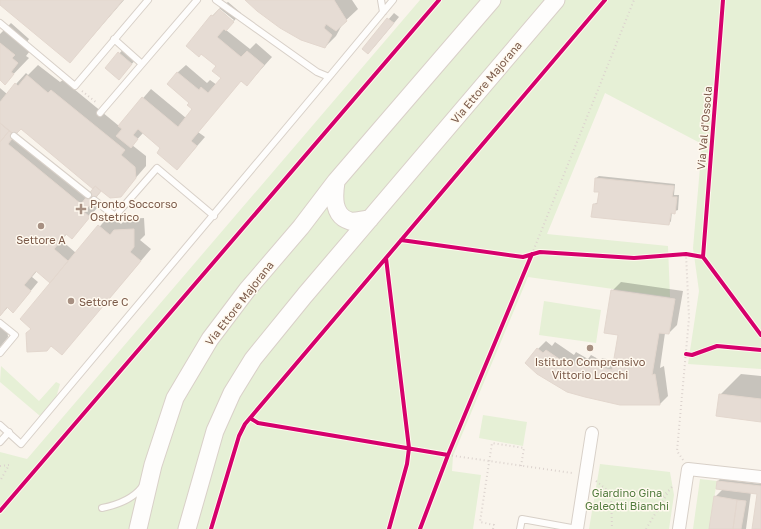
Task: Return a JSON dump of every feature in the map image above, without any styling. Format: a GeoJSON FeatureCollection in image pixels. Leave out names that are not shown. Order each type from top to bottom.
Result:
{"type":"FeatureCollection","features":[{"type":"Feature","properties":{"kind":"street","name":"Via Ettore Majorana"},"geometry":{"type":"LineString","coordinates":[[138,529],[150,476],[174,398],[198,356],[225,317],[301,227],[336,181],[492,0]]}},
{"type":"Feature","properties":{"kind":"street","name":"Via Ettore Majorana"},"geometry":{"type":"LineString","coordinates":[[187,529],[215,432],[242,376],[265,342],[556,0]]}},
{"type":"Feature","properties":{"kind":"street"},"geometry":{"type":"LineString","coordinates":[[336,181],[334,202],[340,214],[350,220],[370,219]]}},
{"type":"Feature","properties":{"kind":"street"},"geometry":{"type":"LineString","coordinates":[[577,529],[592,433]]}},
{"type":"Feature","properties":{"kind":"street"},"geometry":{"type":"LineString","coordinates":[[680,529],[688,469],[761,477]]}},
{"type":"Feature","properties":{"kind":"lane"},"geometry":{"type":"LineString","coordinates":[[0,23],[75,86],[148,0]]}},
{"type":"Feature","properties":{"kind":"lane"},"geometry":{"type":"LineString","coordinates":[[102,111],[197,0]]}},
{"type":"Feature","properties":{"kind":"lane"},"geometry":{"type":"LineString","coordinates":[[216,0],[317,72],[329,77]]}},
{"type":"Feature","properties":{"kind":"lane"},"geometry":{"type":"LineString","coordinates":[[381,0],[383,12]]}},
{"type":"Feature","properties":{"kind":"lane"},"geometry":{"type":"LineString","coordinates":[[0,425],[21,444],[214,216],[393,0]]}},
{"type":"Feature","properties":{"kind":"lane"},"geometry":{"type":"LineString","coordinates":[[114,39],[142,64]]}},
{"type":"Feature","properties":{"kind":"lane"},"geometry":{"type":"LineString","coordinates":[[14,136],[88,195]]}},
{"type":"Feature","properties":{"kind":"lane"},"geometry":{"type":"LineString","coordinates":[[94,200],[115,216],[157,168],[214,216]]}},
{"type":"Feature","properties":{"kind":"lane"},"geometry":{"type":"LineString","coordinates":[[0,323],[15,335],[0,353]]}},
{"type":"Feature","properties":{"kind":"lane"},"geometry":{"type":"LineString","coordinates":[[0,442],[9,432]]}},
{"type":"Feature","properties":{"kind":"lane"},"geometry":{"type":"LineString","coordinates":[[102,508],[119,504],[138,492],[150,476]]}},
{"type":"Feature","properties":{"kind":"lane"},"geometry":{"type":"LineString","coordinates":[[520,529],[522,519],[577,529]]}},
{"type":"Feature","properties":{"kind":"path"},"geometry":{"type":"LineString","coordinates":[[530,256],[634,0]]}},
{"type":"Feature","properties":{"kind":"path"},"geometry":{"type":"LineString","coordinates":[[81,90],[102,111]]}},
{"type":"Feature","properties":{"kind":"path"},"geometry":{"type":"LineString","coordinates":[[530,256],[540,252]]}},
{"type":"Feature","properties":{"kind":"path"},"geometry":{"type":"LineString","coordinates":[[679,254],[691,255]]}},
{"type":"Feature","properties":{"kind":"path"},"geometry":{"type":"LineString","coordinates":[[686,254],[690,318],[677,451],[688,469]]}},
{"type":"Feature","properties":{"kind":"path"},"geometry":{"type":"LineString","coordinates":[[686,354],[692,355]]}},
{"type":"Feature","properties":{"kind":"path"},"geometry":{"type":"LineString","coordinates":[[493,529],[494,525],[480,522],[492,443],[524,448],[521,466]]}},
{"type":"Feature","properties":{"kind":"path"},"geometry":{"type":"LineString","coordinates":[[445,462],[451,448]]}},
{"type":"Feature","properties":{"kind":"path"},"geometry":{"type":"LineString","coordinates":[[440,454],[572,473]]}},
{"type":"Feature","properties":{"kind":"path"},"geometry":{"type":"LineString","coordinates":[[0,466],[9,465],[0,481]]}},
{"type":"Feature","properties":{"kind":"path"},"geometry":{"type":"LineString","coordinates":[[595,480],[611,493],[644,491],[662,497]]}},
{"type":"Feature","properties":{"kind":"path"},"geometry":{"type":"LineString","coordinates":[[646,529],[672,486]]}},
{"type":"Feature","properties":{"kind":"path"},"geometry":{"type":"LineString","coordinates":[[611,493],[612,529]]}},
{"type":"Feature","properties":{"kind":"green space"},"geometry":{"type":"Polygon","coordinates":[[[420,0],[761,0],[761,369],[688,364],[699,291],[693,248],[702,144],[605,93],[547,234],[668,246],[670,297],[528,277],[453,456],[452,471],[481,475],[473,529],[0,529],[0,452],[27,459],[420,0]]]}},
{"type":"Feature","properties":{"kind":"green space"},"geometry":{"type":"Polygon","coordinates":[[[544,301],[601,310],[596,343],[539,335],[544,301]]]}},
{"type":"Feature","properties":{"kind":"green space"},"geometry":{"type":"Polygon","coordinates":[[[1,366],[39,401],[56,382],[60,384],[56,398],[40,416],[0,382],[1,366]]]}},
{"type":"Feature","properties":{"kind":"green space"},"geometry":{"type":"Polygon","coordinates":[[[483,415],[527,422],[523,446],[479,438],[483,415]]]}},
{"type":"Feature","properties":{"kind":"green space","name":"Giardino Gina Galeotti Bianchi"},"geometry":{"type":"Polygon","coordinates":[[[600,464],[670,472],[674,495],[669,529],[589,529],[600,464]]]}},
{"type":"Feature","properties":{"kind":"green space"},"geometry":{"type":"Polygon","coordinates":[[[700,479],[717,481],[709,529],[693,529],[700,479]]]}},
{"type":"Feature","properties":{"kind":"building"},"geometry":{"type":"Polygon","coordinates":[[[0,0],[123,0],[70,63],[0,5],[0,0]]]}},
{"type":"Feature","properties":{"kind":"building"},"geometry":{"type":"Polygon","coordinates":[[[245,0],[334,0],[347,21],[336,31],[326,24],[324,28],[332,35],[325,48],[301,40],[280,28],[245,0]]]}},
{"type":"Feature","properties":{"kind":"building"},"geometry":{"type":"Polygon","coordinates":[[[219,9],[234,22],[226,31],[224,29],[217,37],[241,57],[247,51],[264,65],[247,86],[241,81],[191,141],[197,146],[177,170],[157,153],[160,148],[138,129],[133,135],[138,139],[131,148],[116,136],[122,129],[118,126],[142,97],[178,127],[192,109],[187,105],[189,103],[167,84],[177,72],[199,90],[201,87],[208,93],[221,78],[212,71],[216,66],[201,54],[199,57],[186,46],[211,15],[213,16],[219,9]]]}},
{"type":"Feature","properties":{"kind":"building"},"geometry":{"type":"Polygon","coordinates":[[[387,18],[394,23],[368,54],[362,49],[387,18]]]}},
{"type":"Feature","properties":{"kind":"building"},"geometry":{"type":"Polygon","coordinates":[[[0,43],[15,55],[12,58],[18,63],[11,72],[14,74],[5,85],[0,80],[0,43]]]}},
{"type":"Feature","properties":{"kind":"building"},"geometry":{"type":"Polygon","coordinates":[[[118,52],[132,64],[119,80],[105,68],[118,52]]]}},
{"type":"Feature","properties":{"kind":"building"},"geometry":{"type":"Polygon","coordinates":[[[27,75],[48,93],[51,90],[125,150],[121,155],[135,167],[136,178],[121,197],[110,198],[95,186],[93,189],[21,129],[15,135],[0,123],[0,102],[15,83],[18,86],[27,75]]]}},
{"type":"Feature","properties":{"kind":"building"},"geometry":{"type":"Polygon","coordinates":[[[0,123],[9,131],[0,142],[0,123]]]}},
{"type":"Feature","properties":{"kind":"building","name":"Settore A"},"geometry":{"type":"Polygon","coordinates":[[[9,131],[15,135],[8,144],[81,204],[95,186],[101,191],[84,212],[90,217],[72,239],[66,234],[54,249],[68,261],[50,283],[36,271],[24,285],[31,291],[13,313],[7,307],[0,316],[0,142],[9,131]]]}},
{"type":"Feature","properties":{"kind":"building"},"geometry":{"type":"Polygon","coordinates":[[[595,178],[674,186],[672,197],[677,197],[675,214],[671,213],[669,225],[591,217],[593,204],[597,204],[599,192],[594,192],[595,178]]]}},
{"type":"Feature","properties":{"kind":"building","name":"Settore C"},"geometry":{"type":"Polygon","coordinates":[[[98,225],[110,235],[114,230],[134,229],[134,247],[130,252],[141,261],[62,355],[51,346],[47,351],[27,352],[26,333],[31,329],[20,319],[98,225]]]}},
{"type":"Feature","properties":{"kind":"building"},"geometry":{"type":"Polygon","coordinates":[[[611,290],[675,299],[669,334],[659,333],[652,375],[655,374],[660,405],[620,405],[567,392],[537,374],[525,363],[537,348],[543,353],[546,350],[565,363],[567,360],[580,367],[582,363],[592,368],[592,366],[612,370],[618,335],[604,333],[611,290]]]}},
{"type":"Feature","properties":{"kind":"building"},"geometry":{"type":"Polygon","coordinates":[[[719,394],[761,399],[761,422],[716,416],[719,394]]]}},
{"type":"Feature","properties":{"kind":"building"},"geometry":{"type":"Polygon","coordinates":[[[717,481],[761,486],[761,529],[752,529],[757,494],[716,489],[717,481]]]}},
{"type":"Feature","properties":{"kind":"building"},"geometry":{"type":"Polygon","coordinates":[[[714,496],[737,500],[733,529],[709,529],[714,496]]]}},
{"type":"Feature","properties":{"kind":"building"},"geometry":{"type":"Polygon","coordinates":[[[737,500],[746,501],[741,529],[733,529],[737,500]]]}},
{"type":"Feature","properties":{"kind":"cycle path"},"geometry":{"type":"LineString","coordinates":[[0,511],[439,0]]}},
{"type":"Feature","properties":{"kind":"cycle path"},"geometry":{"type":"LineString","coordinates":[[211,529],[239,436],[245,424],[605,0]]}},
{"type":"Feature","properties":{"kind":"cycle path","name":"Via Val d'Ossola"},"geometry":{"type":"LineString","coordinates":[[703,257],[723,0]]}},
{"type":"Feature","properties":{"kind":"cycle path"},"geometry":{"type":"LineString","coordinates":[[401,240],[523,257],[540,252],[634,258],[686,254],[703,257],[761,335]]}},
{"type":"Feature","properties":{"kind":"cycle path"},"geometry":{"type":"LineString","coordinates":[[420,529],[448,455],[532,254]]}},
{"type":"Feature","properties":{"kind":"cycle path"},"geometry":{"type":"LineString","coordinates":[[386,258],[409,448],[407,464],[389,529]]}},
{"type":"Feature","properties":{"kind":"cycle path"},"geometry":{"type":"LineString","coordinates":[[686,354],[692,355],[717,346],[761,350]]}},
{"type":"Feature","properties":{"kind":"cycle path"},"geometry":{"type":"LineString","coordinates":[[250,418],[258,423],[448,455]]}},
{"type":"Feature","properties":{"kind":"place","name":"Pronto Soccorso Ostetrico"},"geometry":{"type":"Point","coordinates":[81,209]}},
{"type":"Feature","properties":{"kind":"place","name":"Settore A"},"geometry":{"type":"Point","coordinates":[41,226]}},
{"type":"Feature","properties":{"kind":"place","name":"Settore C"},"geometry":{"type":"Point","coordinates":[71,301]}},
{"type":"Feature","properties":{"kind":"place","name":"Istituto Comprensivo Vittorio Locchi"},"geometry":{"type":"Point","coordinates":[590,348]}}]}
